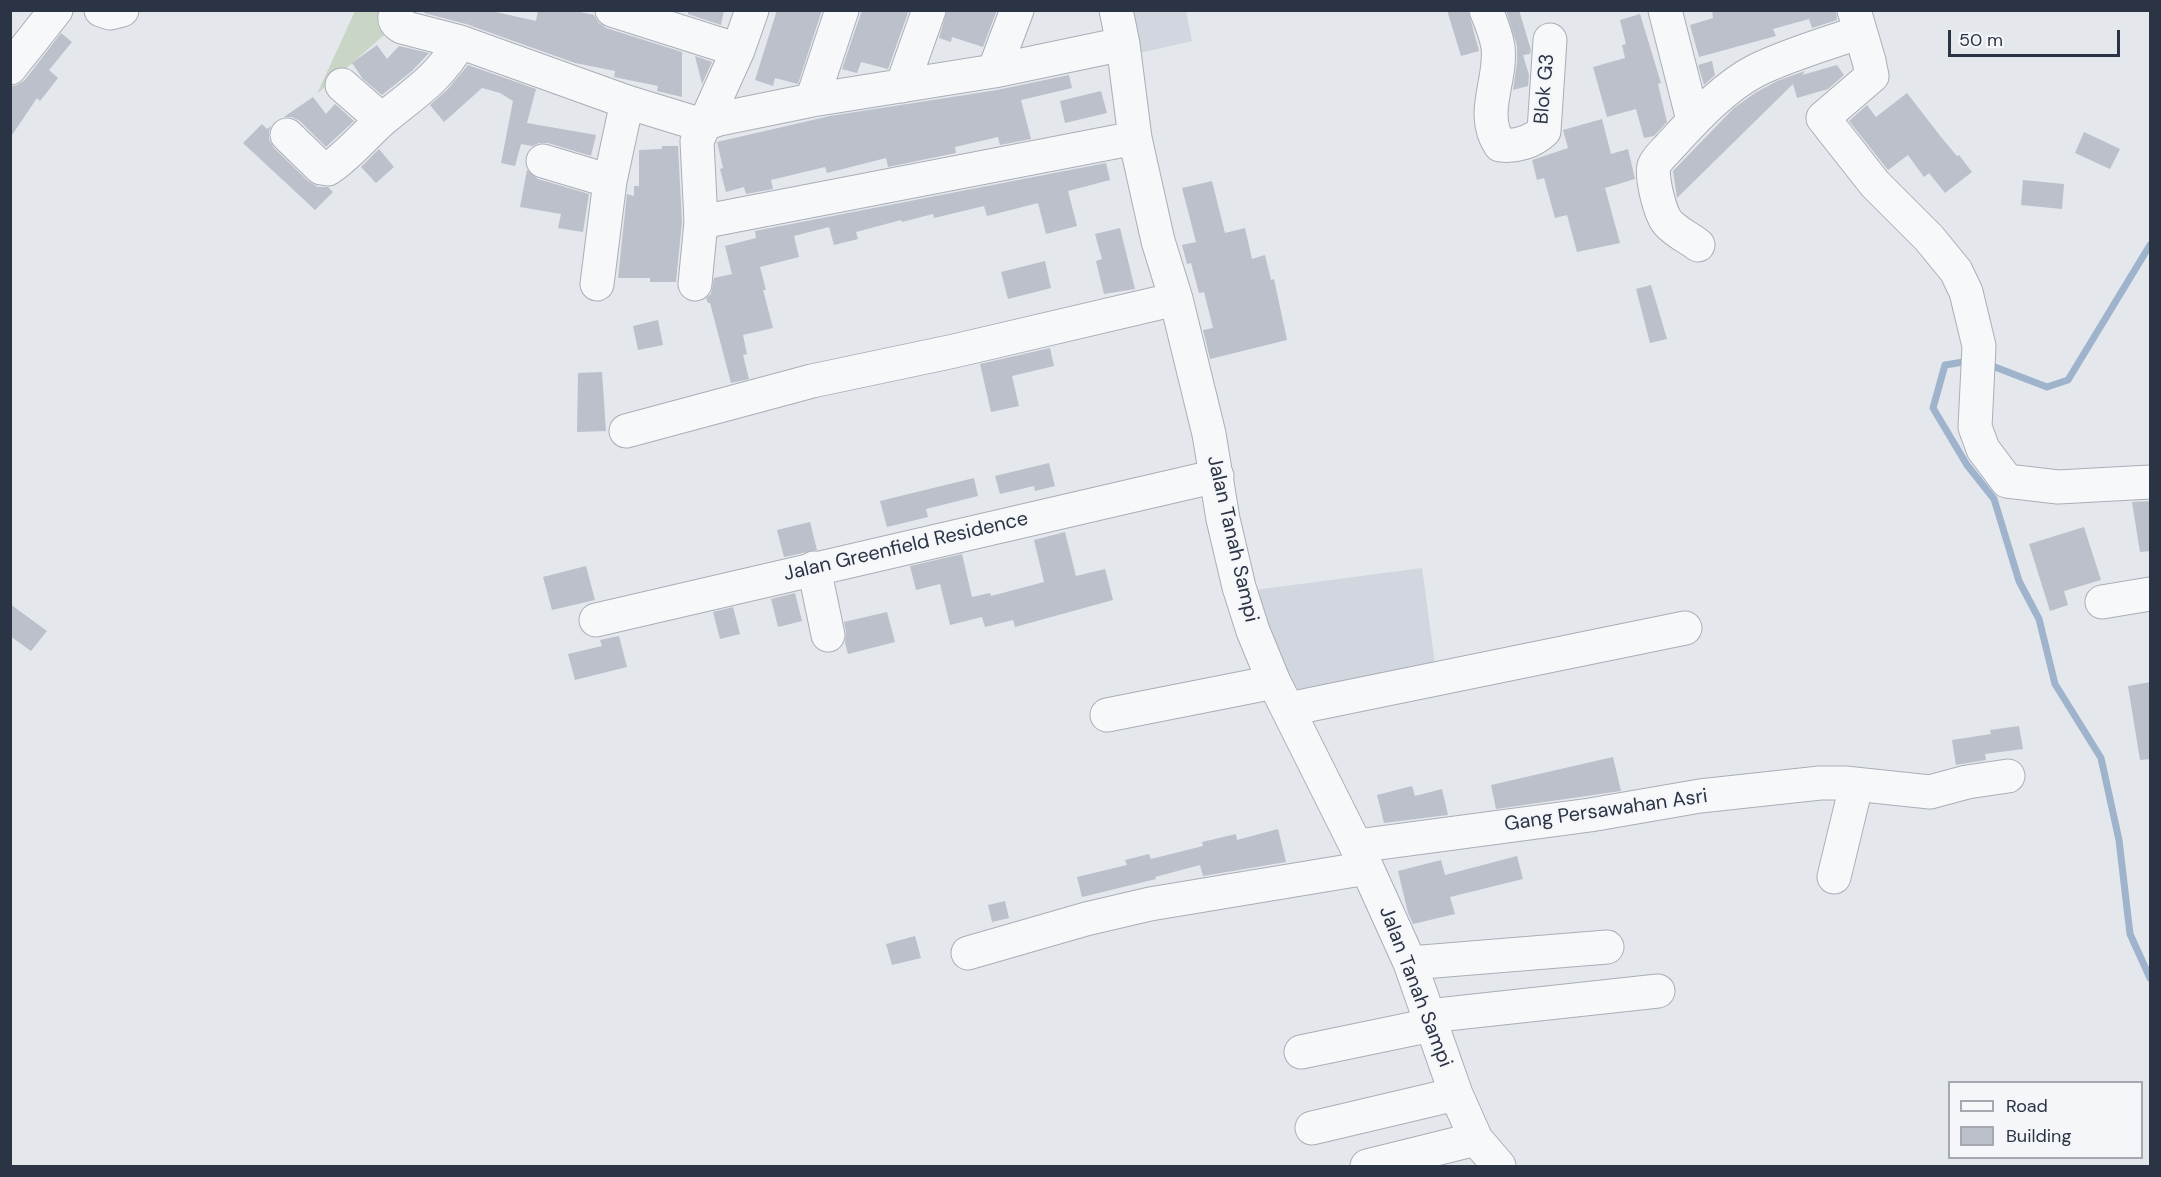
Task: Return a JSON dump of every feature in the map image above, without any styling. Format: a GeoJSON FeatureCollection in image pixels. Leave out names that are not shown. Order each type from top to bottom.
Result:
{"type":"FeatureCollection","features":[{"type":"Feature","properties":{"kind":"street"},"geometry":{"type":"LineString","coordinates":[[10,68],[56,10]]}},
{"type":"Feature","properties":{"kind":"street"},"geometry":{"type":"LineString","coordinates":[[101,10],[110,13],[122,10]]}},
{"type":"Feature","properties":{"kind":"street"},"geometry":{"type":"LineString","coordinates":[[397,10],[395,20],[402,27],[460,42],[627,102],[702,125],[719,119],[812,100],[994,71],[1123,44]]}},
{"type":"Feature","properties":{"kind":"street"},"geometry":{"type":"LineString","coordinates":[[612,10],[738,50]]}},
{"type":"Feature","properties":{"kind":"street"},"geometry":{"type":"LineString","coordinates":[[695,284],[701,222],[697,141],[702,125],[738,50],[752,10]]}},
{"type":"Feature","properties":{"kind":"street"},"geometry":{"type":"LineString","coordinates":[[812,100],[842,10]]}},
{"type":"Feature","properties":{"kind":"street"},"geometry":{"type":"LineString","coordinates":[[902,86],[929,10]]}},
{"type":"Feature","properties":{"kind":"street"},"geometry":{"type":"LineString","coordinates":[[994,71],[1017,10]]}},
{"type":"Feature","properties":{"kind":"street","name":"Jalan Tanah Sampi"},"geometry":{"type":"LineString","coordinates":[[1116,10],[1123,44],[1135,138],[1158,241],[1176,299],[1217,476],[1223,519],[1252,631],[1321,778],[1362,857],[1410,963],[1456,1094],[1476,1139],[1499,1167]]}},
{"type":"Feature","properties":{"kind":"street","name":"Blok G3"},"geometry":{"type":"LineString","coordinates":[[1486,10],[1498,48],[1490,124],[1494,137],[1500,145],[1510,146],[1535,139],[1544,131],[1550,40]]}},
{"type":"Feature","properties":{"kind":"street"},"geometry":{"type":"LineString","coordinates":[[1665,10],[1693,120]]}},
{"type":"Feature","properties":{"kind":"street"},"geometry":{"type":"LineString","coordinates":[[1698,244],[1668,224],[1659,202],[1654,179],[1654,167],[1658,159],[1693,120],[1733,86],[1755,71],[1857,21],[1872,76],[1823,118],[1875,184],[1929,238],[1956,271],[1966,292],[1979,346],[1975,427],[1983,449],[2007,481],[2058,487],[2151,482]]}},
{"type":"Feature","properties":{"kind":"street"},"geometry":{"type":"LineString","coordinates":[[288,135],[321,168],[328,170],[382,120],[426,85],[448,63],[460,42]]}},
{"type":"Feature","properties":{"kind":"street"},"geometry":{"type":"LineString","coordinates":[[342,85],[382,120]]}},
{"type":"Feature","properties":{"kind":"street"},"geometry":{"type":"LineString","coordinates":[[597,284],[610,181],[627,102]]}},
{"type":"Feature","properties":{"kind":"street"},"geometry":{"type":"LineString","coordinates":[[701,222],[1135,138]]}},
{"type":"Feature","properties":{"kind":"street"},"geometry":{"type":"LineString","coordinates":[[543,161],[610,181]]}},
{"type":"Feature","properties":{"kind":"street"},"geometry":{"type":"LineString","coordinates":[[626,431],[812,381],[954,351],[1176,299]]}},
{"type":"Feature","properties":{"kind":"street","name":"Jalan Greenfield Residence"},"geometry":{"type":"LineString","coordinates":[[596,620],[1217,476]]}},
{"type":"Feature","properties":{"kind":"street"},"geometry":{"type":"LineString","coordinates":[[814,568],[828,635]]}},
{"type":"Feature","properties":{"kind":"street"},"geometry":{"type":"LineString","coordinates":[[2102,602],[2151,594]]}},
{"type":"Feature","properties":{"kind":"street"},"geometry":{"type":"LineString","coordinates":[[1107,715],[1282,695],[1684,628]]}},
{"type":"Feature","properties":{"kind":"street","name":"Gang Persawahan Asri"},"geometry":{"type":"LineString","coordinates":[[968,953],[1086,919],[1362,857],[1700,796],[1820,783],[1845,783],[1856,786],[1930,792],[1958,784],[2008,776]]}},
{"type":"Feature","properties":{"kind":"street"},"geometry":{"type":"LineString","coordinates":[[1834,877],[1856,786]]}},
{"type":"Feature","properties":{"kind":"street"},"geometry":{"type":"LineString","coordinates":[[1410,963],[1606,947]]}},
{"type":"Feature","properties":{"kind":"street"},"geometry":{"type":"LineString","coordinates":[[1301,1052],[1430,1021],[1658,991]]}},
{"type":"Feature","properties":{"kind":"street"},"geometry":{"type":"LineString","coordinates":[[1312,1128],[1456,1094]]}},
{"type":"Feature","properties":{"kind":"street"},"geometry":{"type":"LineString","coordinates":[[1367,1167],[1476,1139]]}},
{"type":"Feature","properties":{"kind":"shaded area"},"geometry":{"type":"Polygon","coordinates":[[[1124,11],[1186,11],[1192,41],[1131,55],[1124,11]]]}},
{"type":"Feature","properties":{"kind":"shaded area"},"geometry":{"type":"Polygon","coordinates":[[[1422,568],[1439,693],[1296,719],[1255,590],[1422,568]]]}},
{"type":"Feature","properties":{"kind":"green space"},"geometry":{"type":"Polygon","coordinates":[[[355,11],[398,11],[392,28],[317,94],[355,11]]]}},
{"type":"Feature","properties":{"kind":"building"},"geometry":{"type":"Polygon","coordinates":[[[425,10],[487,10],[536,21],[538,10],[571,10],[594,15],[606,28],[682,52],[682,97],[657,91],[658,86],[614,77],[615,71],[575,63],[466,24],[424,13],[425,10]]]}},
{"type":"Feature","properties":{"kind":"building"},"geometry":{"type":"Polygon","coordinates":[[[688,10],[724,10],[721,25],[688,14],[688,10]]]}},
{"type":"Feature","properties":{"kind":"building"},"geometry":{"type":"Polygon","coordinates":[[[777,10],[822,10],[798,84],[775,78],[773,86],[755,80],[777,10]]]}},
{"type":"Feature","properties":{"kind":"building"},"geometry":{"type":"Polygon","coordinates":[[[862,10],[909,10],[888,69],[861,62],[857,73],[842,69],[862,10]]]}},
{"type":"Feature","properties":{"kind":"building"},"geometry":{"type":"Polygon","coordinates":[[[947,10],[997,10],[983,47],[952,37],[951,42],[939,38],[947,10]]]}},
{"type":"Feature","properties":{"kind":"building"},"geometry":{"type":"Polygon","coordinates":[[[1447,10],[1468,10],[1479,51],[1461,56],[1447,10]]]}},
{"type":"Feature","properties":{"kind":"building"},"geometry":{"type":"Polygon","coordinates":[[[1506,10],[1519,10],[1531,50],[1530,54],[1523,55],[1529,75],[1528,86],[1513,90],[1517,46],[1506,10]]]}},
{"type":"Feature","properties":{"kind":"building"},"geometry":{"type":"Polygon","coordinates":[[[1712,10],[1836,10],[1837,20],[1812,28],[1809,19],[1773,29],[1776,36],[1699,57],[1690,25],[1713,18],[1712,10]]]}},
{"type":"Feature","properties":{"kind":"building"},"geometry":{"type":"Polygon","coordinates":[[[1640,14],[1661,83],[1658,84],[1667,122],[1654,136],[1644,138],[1636,109],[1607,117],[1593,67],[1625,58],[1622,45],[1626,44],[1620,20],[1640,14]]]}},
{"type":"Feature","properties":{"kind":"building"},"geometry":{"type":"Polygon","coordinates":[[[61,33],[72,42],[49,70],[58,78],[40,101],[37,98],[10,138],[10,87],[25,80],[61,33]]]}},
{"type":"Feature","properties":{"kind":"building"},"geometry":{"type":"Polygon","coordinates":[[[377,45],[387,59],[399,46],[429,53],[412,71],[382,95],[363,79],[352,63],[377,45]]]}},
{"type":"Feature","properties":{"kind":"building"},"geometry":{"type":"Polygon","coordinates":[[[695,56],[712,62],[702,84],[695,56]]]}},
{"type":"Feature","properties":{"kind":"building"},"geometry":{"type":"Polygon","coordinates":[[[1712,61],[1715,75],[1704,85],[1698,65],[1712,61]]]}},
{"type":"Feature","properties":{"kind":"building"},"geometry":{"type":"Polygon","coordinates":[[[468,65],[536,89],[527,123],[596,135],[591,156],[548,143],[532,146],[521,144],[515,166],[501,163],[513,101],[500,93],[482,88],[444,122],[430,105],[448,89],[468,65]]]}},
{"type":"Feature","properties":{"kind":"building"},"geometry":{"type":"Polygon","coordinates":[[[1837,65],[1844,75],[1828,89],[1797,98],[1793,84],[1677,198],[1673,171],[1734,108],[1777,81],[1805,71],[1802,75],[1837,65]]]}},
{"type":"Feature","properties":{"kind":"building"},"geometry":{"type":"Polygon","coordinates":[[[1069,75],[1072,88],[1021,100],[1031,139],[1000,145],[998,137],[955,147],[956,153],[888,167],[886,158],[827,173],[825,167],[771,180],[773,189],[746,194],[744,187],[726,192],[720,169],[723,168],[717,142],[830,116],[997,90],[1069,75]]]}},
{"type":"Feature","properties":{"kind":"building"},"geometry":{"type":"Polygon","coordinates":[[[1101,91],[1107,113],[1065,123],[1060,101],[1101,91]]]}},
{"type":"Feature","properties":{"kind":"building"},"geometry":{"type":"Polygon","coordinates":[[[1907,93],[1972,172],[1945,193],[1929,173],[1924,177],[1908,155],[1888,170],[1849,121],[1867,105],[1876,117],[1907,93]]]}},
{"type":"Feature","properties":{"kind":"building"},"geometry":{"type":"Polygon","coordinates":[[[313,97],[326,114],[335,104],[354,121],[326,147],[300,121],[292,117],[284,117],[313,97]]]}},
{"type":"Feature","properties":{"kind":"building"},"geometry":{"type":"Polygon","coordinates":[[[1602,119],[1611,154],[1628,149],[1635,179],[1605,188],[1620,243],[1577,252],[1567,215],[1555,218],[1544,178],[1537,180],[1532,160],[1568,148],[1563,130],[1602,119]]]}},
{"type":"Feature","properties":{"kind":"building"},"geometry":{"type":"Polygon","coordinates":[[[262,124],[267,129],[271,126],[269,140],[274,148],[308,181],[318,187],[328,187],[333,192],[315,210],[243,143],[262,124]]]}},
{"type":"Feature","properties":{"kind":"building"},"geometry":{"type":"Polygon","coordinates":[[[2084,132],[2120,149],[2110,169],[2075,153],[2084,132]]]}},
{"type":"Feature","properties":{"kind":"building"},"geometry":{"type":"Polygon","coordinates":[[[662,146],[678,146],[682,222],[676,282],[650,282],[650,278],[618,278],[627,194],[634,196],[634,186],[639,186],[639,150],[662,149],[662,146]]]}},
{"type":"Feature","properties":{"kind":"building"},"geometry":{"type":"Polygon","coordinates":[[[379,149],[394,167],[376,183],[361,167],[379,149]]]}},
{"type":"Feature","properties":{"kind":"building"},"geometry":{"type":"Polygon","coordinates":[[[1106,163],[1110,180],[1068,191],[1077,226],[1046,234],[1038,203],[987,216],[984,206],[934,218],[933,214],[902,222],[901,220],[856,232],[858,239],[834,245],[829,227],[794,236],[799,257],[760,267],[766,290],[763,290],[773,328],[743,335],[747,354],[743,355],[749,379],[731,383],[710,303],[706,298],[711,294],[714,278],[732,274],[725,246],[756,238],[755,231],[1106,163]]]}},
{"type":"Feature","properties":{"kind":"building"},"geometry":{"type":"Polygon","coordinates":[[[527,170],[538,179],[589,194],[583,232],[558,228],[561,214],[520,207],[527,170]]]}},
{"type":"Feature","properties":{"kind":"building"},"geometry":{"type":"Polygon","coordinates":[[[2023,180],[2064,184],[2062,209],[2021,205],[2023,180]]]}},
{"type":"Feature","properties":{"kind":"building"},"geometry":{"type":"Polygon","coordinates":[[[1212,181],[1225,233],[1245,228],[1252,259],[1265,255],[1271,280],[1274,279],[1287,340],[1210,359],[1203,330],[1213,328],[1204,292],[1199,293],[1191,263],[1187,264],[1182,245],[1196,242],[1182,188],[1212,181]]]}},
{"type":"Feature","properties":{"kind":"building"},"geometry":{"type":"Polygon","coordinates":[[[1120,228],[1135,289],[1104,294],[1096,261],[1102,259],[1095,234],[1120,228]]]}},
{"type":"Feature","properties":{"kind":"building"},"geometry":{"type":"Polygon","coordinates":[[[1045,261],[1051,288],[1008,299],[1001,272],[1045,261]]]}},
{"type":"Feature","properties":{"kind":"building"},"geometry":{"type":"Polygon","coordinates":[[[1651,285],[1667,339],[1650,343],[1636,289],[1651,285]]]}},
{"type":"Feature","properties":{"kind":"building"},"geometry":{"type":"Polygon","coordinates":[[[658,320],[663,345],[638,350],[633,326],[658,320]]]}},
{"type":"Feature","properties":{"kind":"building"},"geometry":{"type":"Polygon","coordinates":[[[1050,348],[1054,366],[1012,376],[1019,406],[991,412],[980,364],[1050,348]]]}},
{"type":"Feature","properties":{"kind":"building"},"geometry":{"type":"Polygon","coordinates":[[[602,372],[606,431],[577,432],[578,373],[602,372]]]}},
{"type":"Feature","properties":{"kind":"building"},"geometry":{"type":"Polygon","coordinates":[[[1049,463],[1055,486],[1035,491],[1034,486],[1000,494],[995,476],[1049,463]]]}},
{"type":"Feature","properties":{"kind":"building"},"geometry":{"type":"Polygon","coordinates":[[[974,478],[978,496],[926,509],[928,517],[887,527],[880,501],[974,478]]]}},
{"type":"Feature","properties":{"kind":"building"},"geometry":{"type":"Polygon","coordinates":[[[2151,501],[2151,551],[2140,552],[2132,502],[2151,501]]]}},
{"type":"Feature","properties":{"kind":"building"},"geometry":{"type":"Polygon","coordinates":[[[810,522],[817,550],[784,557],[777,530],[810,522]]]}},
{"type":"Feature","properties":{"kind":"building"},"geometry":{"type":"Polygon","coordinates":[[[2084,527],[2101,580],[2064,591],[2068,605],[2050,611],[2029,544],[2084,527]]]}},
{"type":"Feature","properties":{"kind":"building"},"geometry":{"type":"Polygon","coordinates":[[[1065,532],[1076,576],[1105,569],[1113,600],[1015,627],[1013,620],[985,627],[982,617],[950,625],[940,584],[916,590],[910,566],[962,554],[972,597],[990,593],[991,596],[1044,582],[1034,540],[1065,532]]]}},
{"type":"Feature","properties":{"kind":"building"},"geometry":{"type":"Polygon","coordinates":[[[586,566],[595,600],[552,610],[543,577],[586,566]]]}},
{"type":"Feature","properties":{"kind":"building"},"geometry":{"type":"Polygon","coordinates":[[[795,593],[802,621],[778,627],[771,599],[795,593]]]}},
{"type":"Feature","properties":{"kind":"building"},"geometry":{"type":"Polygon","coordinates":[[[10,604],[47,631],[31,651],[10,636],[10,604]]]}},
{"type":"Feature","properties":{"kind":"building"},"geometry":{"type":"Polygon","coordinates":[[[733,607],[740,634],[720,639],[713,612],[733,607]]]}},
{"type":"Feature","properties":{"kind":"building"},"geometry":{"type":"Polygon","coordinates":[[[887,612],[895,642],[848,654],[844,622],[887,612]]]}},
{"type":"Feature","properties":{"kind":"building"},"geometry":{"type":"Polygon","coordinates":[[[619,636],[627,667],[575,680],[568,654],[602,646],[600,640],[619,636]]]}},
{"type":"Feature","properties":{"kind":"building"},"geometry":{"type":"Polygon","coordinates":[[[2151,682],[2151,759],[2140,760],[2128,686],[2151,682]]]}},
{"type":"Feature","properties":{"kind":"building"},"geometry":{"type":"Polygon","coordinates":[[[2019,726],[2023,749],[1985,754],[1986,760],[1956,765],[1952,740],[1991,734],[1990,730],[2019,726]]]}},
{"type":"Feature","properties":{"kind":"building"},"geometry":{"type":"Polygon","coordinates":[[[1613,757],[1621,791],[1496,809],[1491,785],[1613,757]]]}},
{"type":"Feature","properties":{"kind":"building"},"geometry":{"type":"Polygon","coordinates":[[[1412,786],[1415,796],[1442,789],[1448,815],[1384,823],[1377,795],[1412,786]]]}},
{"type":"Feature","properties":{"kind":"building"},"geometry":{"type":"Polygon","coordinates":[[[1278,829],[1286,862],[1203,876],[1200,865],[1155,877],[1156,879],[1082,897],[1077,877],[1127,865],[1125,860],[1149,854],[1151,859],[1203,846],[1202,842],[1236,834],[1237,840],[1278,829]]]}},
{"type":"Feature","properties":{"kind":"building"},"geometry":{"type":"Polygon","coordinates":[[[1517,856],[1523,879],[1450,897],[1455,914],[1413,924],[1408,913],[1398,871],[1441,860],[1445,875],[1517,856]]]}},
{"type":"Feature","properties":{"kind":"building"},"geometry":{"type":"Polygon","coordinates":[[[1005,901],[1009,918],[992,922],[988,905],[1005,901]]]}},
{"type":"Feature","properties":{"kind":"building"},"geometry":{"type":"Polygon","coordinates":[[[915,936],[921,958],[892,965],[886,944],[915,936]]]}},
{"type":"Feature","properties":{"kind":"waterway"},"geometry":{"type":"LineString","coordinates":[[1987,364],[2047,387],[2068,380],[2150,245]]}},
{"type":"Feature","properties":{"kind":"waterway"},"geometry":{"type":"LineString","coordinates":[[1970,361],[1945,365],[1933,408],[1967,465],[1994,499],[2019,581],[2039,619],[2055,684],[2101,758],[2119,840],[2130,934],[2150,978]]}}]}
